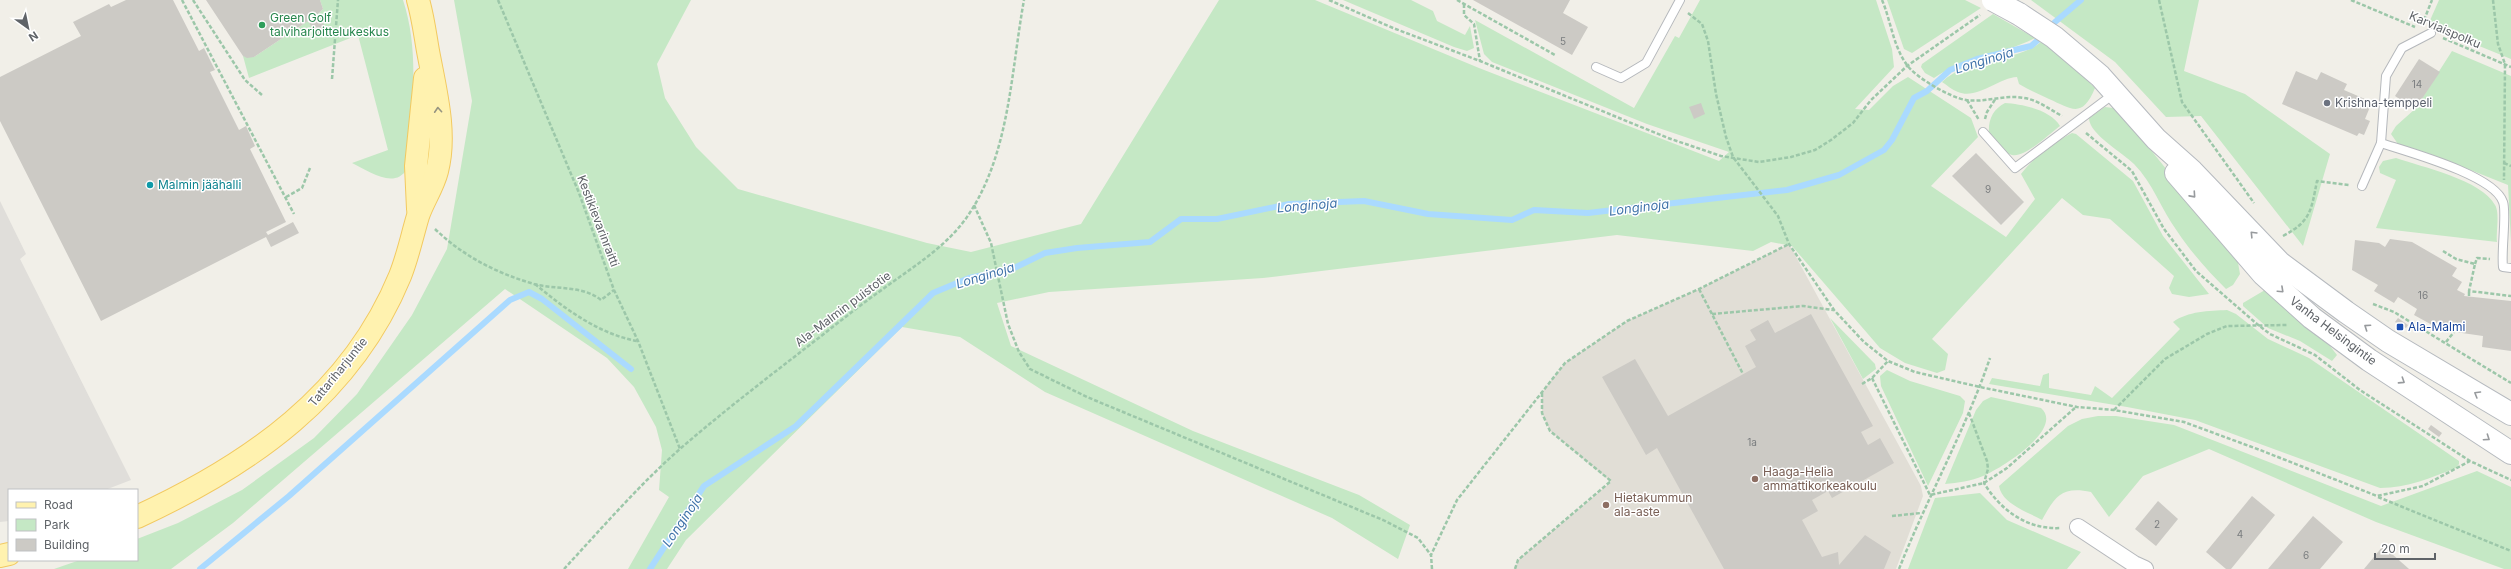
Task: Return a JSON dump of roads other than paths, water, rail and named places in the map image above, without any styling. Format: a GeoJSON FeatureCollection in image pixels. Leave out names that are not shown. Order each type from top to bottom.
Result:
{"type":"FeatureCollection","features":[{"type":"Feature","properties":{"kind":"main road","name":"Tattariharjuntie"},"geometry":{"type":"LineString","coordinates":[[138,517],[206,483],[249,456],[298,419],[327,389],[374,327],[388,300],[409,249],[418,214],[437,172],[441,149],[437,99],[418,0]]}},
{"type":"Feature","properties":{"kind":"main road","name":"Vanha Helsingintie"},"geometry":{"type":"LineString","coordinates":[[1988,7],[2019,14],[2077,55],[2116,92],[2156,139],[2192,171],[2280,263],[2388,341],[2511,414]]}},
{"type":"Feature","properties":{"kind":"main road","name":"Vanha Helsingintie"},"geometry":{"type":"LineString","coordinates":[[2156,139],[2181,181],[2264,274],[2312,318],[2369,360],[2511,453]]}},
{"type":"Feature","properties":{"kind":"street"},"geometry":{"type":"LineString","coordinates":[[2078,527],[2123,558],[2145,569]]}},
{"type":"Feature","properties":{"kind":"lane"},"geometry":{"type":"LineString","coordinates":[[1596,66],[1621,78],[1646,63],[1679,2]]}},
{"type":"Feature","properties":{"kind":"lane"},"geometry":{"type":"LineString","coordinates":[[2362,186],[2381,143],[2386,76],[2402,48],[2431,33]]}},
{"type":"Feature","properties":{"kind":"lane"},"geometry":{"type":"LineString","coordinates":[[1983,132],[2015,168],[2116,92]]}},
{"type":"Feature","properties":{"kind":"lane"},"geometry":{"type":"LineString","coordinates":[[2381,143],[2475,176],[2494,189],[2511,210]]}},
{"type":"Feature","properties":{"kind":"lane"},"geometry":{"type":"LineString","coordinates":[[2504,202],[2503,267],[2511,268]]}},
{"type":"Feature","properties":{"kind":"waterway","name":"Longinoja"},"geometry":{"type":"LineString","coordinates":[[2055,22],[2081,0]]}},
{"type":"Feature","properties":{"kind":"waterway","name":"Longinoja"},"geometry":{"type":"LineString","coordinates":[[650,569],[704,486],[796,426],[933,293],[969,278],[1012,269],[1045,253],[1077,248],[1150,242],[1181,219],[1217,219],[1289,204],[1364,201],[1428,214],[1512,220],[1534,210],[1588,213],[1787,190],[1839,175],[1884,150],[1892,140],[1914,98],[1927,91],[1950,70],[1977,59],[2031,46],[2038,40]]}},
{"type":"Feature","properties":{"kind":"waterway"},"geometry":{"type":"LineString","coordinates":[[200,569],[289,496],[510,300],[529,292],[542,299],[631,369]]}},
{"type":"Feature","properties":{"kind":"place","name":"Green Golf talviharjoittelukeskus"},"geometry":{"type":"Point","coordinates":[262,25]}},
{"type":"Feature","properties":{"kind":"place","name":"Krishna-temppeli"},"geometry":{"type":"Point","coordinates":[2327,103]}},
{"type":"Feature","properties":{"kind":"place","name":"Malmin jäähalli"},"geometry":{"type":"Point","coordinates":[150,185]}},
{"type":"Feature","properties":{"kind":"place","name":"Ala-Malmi"},"geometry":{"type":"Point","coordinates":[2400,327]}},
{"type":"Feature","properties":{"kind":"place","name":"Haaga-Helia ammattikorkeakoulu"},"geometry":{"type":"Point","coordinates":[1755,479]}},
{"type":"Feature","properties":{"kind":"place","name":"Hietakummun ala-aste"},"geometry":{"type":"Point","coordinates":[1606,505]}}]}
